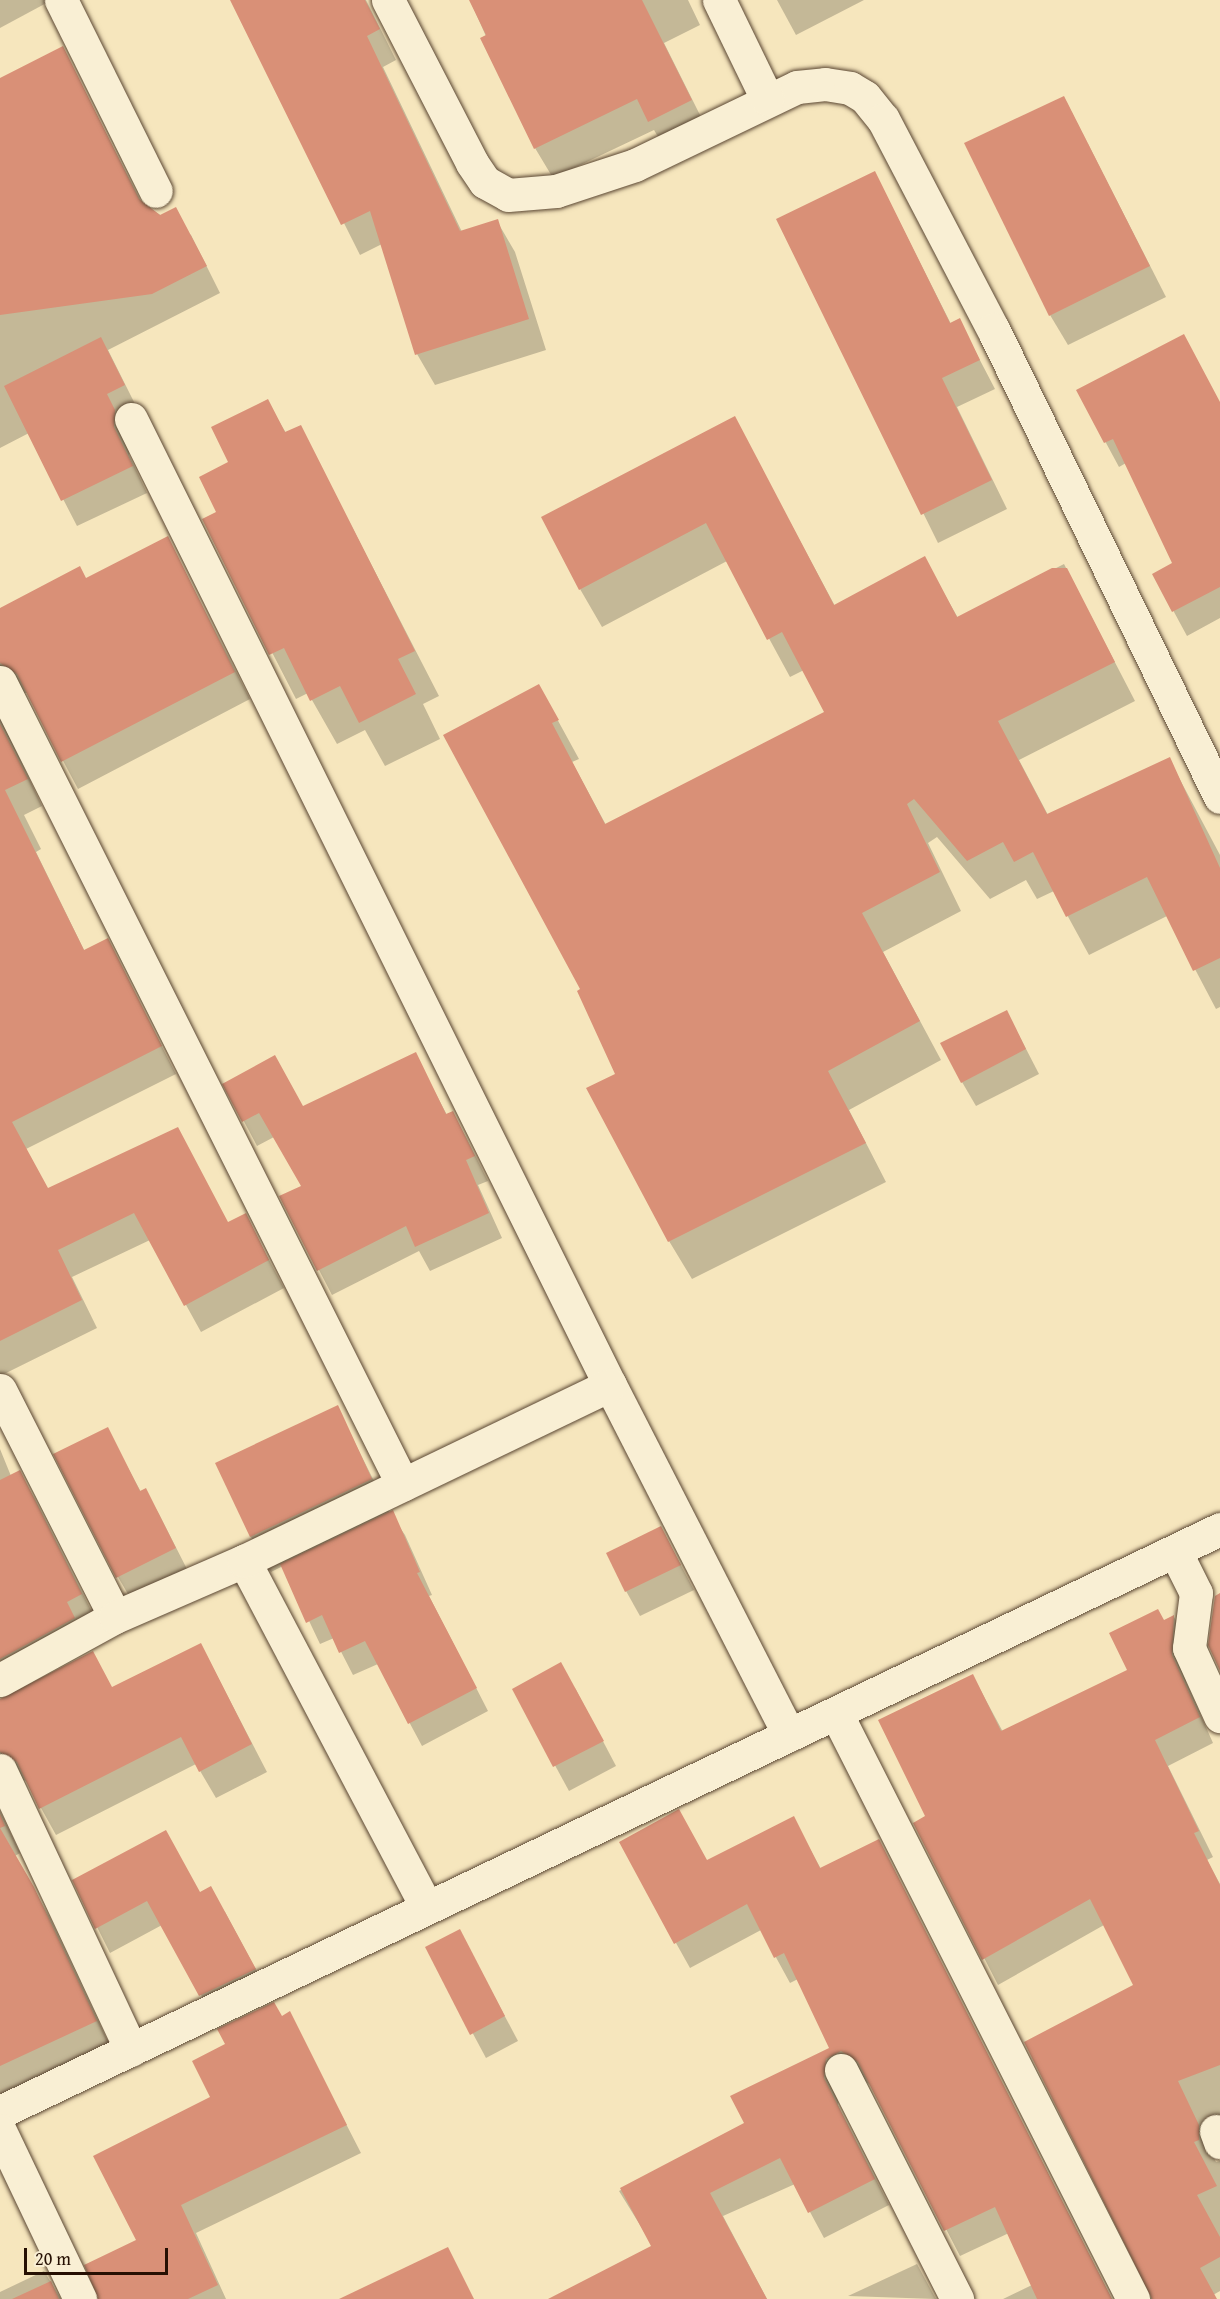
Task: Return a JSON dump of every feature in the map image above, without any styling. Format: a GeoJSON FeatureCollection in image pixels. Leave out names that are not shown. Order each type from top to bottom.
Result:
{"type":"FeatureCollection","features":[{"type":"Feature","properties":{"kind":"street"},"geometry":{"type":"LineString","coordinates":[[61,0],[156,191]]}},
{"type":"Feature","properties":{"kind":"street"},"geometry":{"type":"LineString","coordinates":[[388,0],[471,163],[485,182],[508,195],[556,191],[635,165],[767,99],[797,87],[825,84],[850,88],[865,97],[883,119],[993,329],[1220,797]]}},
{"type":"Feature","properties":{"kind":"street"},"geometry":{"type":"LineString","coordinates":[[718,0],[767,99]]}},
{"type":"Feature","properties":{"kind":"street"},"geometry":{"type":"LineString","coordinates":[[131,419],[610,1385],[789,1735]]}},
{"type":"Feature","properties":{"kind":"street"},"geometry":{"type":"LineString","coordinates":[[0,682],[403,1485]]}},
{"type":"Feature","properties":{"kind":"street"},"geometry":{"type":"LineString","coordinates":[[0,1680],[114,1617],[244,1561],[610,1385]]}},
{"type":"Feature","properties":{"kind":"street"},"geometry":{"type":"LineString","coordinates":[[0,1390],[114,1617]]}},
{"type":"Feature","properties":{"kind":"street"},"geometry":{"type":"LineString","coordinates":[[0,2112],[426,1906],[1220,1529]]}},
{"type":"Feature","properties":{"kind":"street"},"geometry":{"type":"LineString","coordinates":[[1175,1551],[1196,1593],[1189,1648],[1220,1716]]}},
{"type":"Feature","properties":{"kind":"street"},"geometry":{"type":"LineString","coordinates":[[244,1561],[426,1906]]}},
{"type":"Feature","properties":{"kind":"street"},"geometry":{"type":"LineString","coordinates":[[836,1713],[1133,2299]]}},
{"type":"Feature","properties":{"kind":"street"},"geometry":{"type":"LineString","coordinates":[[0,1770],[131,2050]]}},
{"type":"Feature","properties":{"kind":"street"},"geometry":{"type":"LineString","coordinates":[[842,2070],[957,2299]]}},
{"type":"Feature","properties":{"kind":"street"},"geometry":{"type":"LineString","coordinates":[[0,2131],[80,2299]]}},
{"type":"Feature","properties":{"kind":"building"},"geometry":{"type":"Polygon","coordinates":[[[230,0],[365,0],[380,29],[367,36],[460,231],[498,219],[529,319],[415,355],[370,211],[341,225],[230,0]]]}},
{"type":"Feature","properties":{"kind":"building"},"geometry":{"type":"Polygon","coordinates":[[[469,0],[642,0],[692,100],[648,122],[637,99],[534,149],[480,38],[486,35],[469,0]]]}},
{"type":"Feature","properties":{"kind":"building"},"geometry":{"type":"Polygon","coordinates":[[[63,46],[139,199],[160,215],[176,207],[207,266],[152,294],[0,315],[0,78],[63,46]]]}},
{"type":"Feature","properties":{"kind":"building"},"geometry":{"type":"Polygon","coordinates":[[[1064,96],[1150,266],[1049,316],[964,143],[1064,96]]]}},
{"type":"Feature","properties":{"kind":"building"},"geometry":{"type":"Polygon","coordinates":[[[875,171],[950,323],[960,318],[980,360],[942,378],[992,480],[921,515],[776,219],[875,171]]]}},
{"type":"Feature","properties":{"kind":"building"},"geometry":{"type":"Polygon","coordinates":[[[1184,334],[1220,402],[1220,587],[1172,612],[1152,574],[1172,563],[1113,439],[1104,443],[1076,390],[1184,334]]]}},
{"type":"Feature","properties":{"kind":"building"},"geometry":{"type":"Polygon","coordinates":[[[101,337],[125,385],[107,394],[115,410],[114,427],[133,466],[61,501],[4,386],[101,337]]]}},
{"type":"Feature","properties":{"kind":"building"},"geometry":{"type":"Polygon","coordinates":[[[268,399],[285,432],[301,425],[415,651],[398,659],[416,694],[359,723],[340,686],[310,701],[284,648],[269,655],[202,519],[216,512],[199,477],[228,462],[211,427],[268,399]]]}},
{"type":"Feature","properties":{"kind":"building"},"geometry":{"type":"Polygon","coordinates":[[[735,416],[834,605],[925,556],[957,617],[1052,568],[1067,568],[1115,662],[998,721],[1047,814],[1170,757],[1220,868],[1220,958],[1193,971],[1147,877],[1066,917],[1033,852],[1014,862],[1003,842],[967,861],[914,799],[907,804],[940,872],[862,913],[920,1021],[828,1071],[866,1143],[668,1242],[586,1088],[615,1074],[577,991],[580,989],[443,735],[539,684],[559,720],[552,723],[605,824],[824,712],[782,632],[767,640],[706,523],[579,590],[541,517],[735,416]]]}},
{"type":"Feature","properties":{"kind":"building"},"geometry":{"type":"Polygon","coordinates":[[[168,536],[235,672],[61,762],[17,674],[0,663],[0,608],[80,566],[86,578],[168,536]]]}},
{"type":"Feature","properties":{"kind":"building"},"geometry":{"type":"Polygon","coordinates":[[[0,724],[28,779],[5,790],[84,950],[108,938],[162,1046],[12,1122],[48,1188],[178,1127],[228,1222],[246,1213],[269,1260],[184,1306],[134,1213],[58,1250],[82,1300],[0,1341],[0,724]]]}},
{"type":"Feature","properties":{"kind":"building"},"geometry":{"type":"Polygon","coordinates":[[[1007,1010],[1026,1049],[961,1083],[940,1043],[1007,1010]]]}},
{"type":"Feature","properties":{"kind":"building"},"geometry":{"type":"Polygon","coordinates":[[[416,1052],[446,1114],[453,1111],[475,1156],[466,1160],[489,1213],[415,1247],[406,1226],[317,1271],[279,1196],[301,1186],[259,1113],[242,1122],[222,1084],[275,1055],[303,1106],[416,1052]]]}},
{"type":"Feature","properties":{"kind":"building"},"geometry":{"type":"Polygon","coordinates":[[[338,1405],[372,1479],[250,1537],[215,1463],[338,1405]]]}},
{"type":"Feature","properties":{"kind":"building"},"geometry":{"type":"Polygon","coordinates":[[[108,1427],[140,1491],[146,1488],[176,1548],[116,1578],[53,1454],[108,1427]]]}},
{"type":"Feature","properties":{"kind":"building"},"geometry":{"type":"Polygon","coordinates":[[[20,1470],[82,1594],[67,1602],[75,1618],[0,1659],[0,1480],[20,1470]]]}},
{"type":"Feature","properties":{"kind":"building"},"geometry":{"type":"Polygon","coordinates":[[[393,1510],[420,1572],[417,1573],[477,1688],[408,1724],[365,1641],[339,1653],[322,1615],[306,1623],[280,1564],[393,1510]]]}},
{"type":"Feature","properties":{"kind":"building"},"geometry":{"type":"Polygon","coordinates":[[[661,1526],[681,1565],[625,1592],[606,1553],[661,1526]]]}},
{"type":"Feature","properties":{"kind":"building"},"geometry":{"type":"Polygon","coordinates":[[[1220,1593],[1220,1671],[1208,1645],[1215,1596],[1220,1593]]]}},
{"type":"Feature","properties":{"kind":"building"},"geometry":{"type":"Polygon","coordinates":[[[1158,1609],[1164,1620],[1174,1615],[1172,1655],[1200,1717],[1155,1740],[1199,1831],[1194,1833],[1220,1885],[1220,2065],[1178,2081],[1199,2125],[1199,2140],[1194,2142],[1217,2186],[1197,2195],[1220,2237],[1220,2257],[1200,2268],[1217,2299],[1152,2299],[1024,2042],[1133,1985],[1090,1899],[982,1960],[913,1823],[925,1816],[878,1720],[973,1674],[1001,1731],[1127,1670],[1109,1633],[1158,1609]]]}},
{"type":"Feature","properties":{"kind":"building"},"geometry":{"type":"Polygon","coordinates":[[[201,1643],[252,1744],[199,1772],[181,1737],[39,1809],[17,1762],[0,1752],[0,1699],[93,1651],[112,1687],[201,1643]]]}},
{"type":"Feature","properties":{"kind":"building"},"geometry":{"type":"Polygon","coordinates":[[[561,1662],[604,1741],[553,1767],[512,1689],[561,1662]]]}},
{"type":"Feature","properties":{"kind":"building"},"geometry":{"type":"Polygon","coordinates":[[[679,1809],[707,1860],[794,1816],[820,1868],[879,1839],[1112,2299],[1037,2299],[995,2207],[944,2231],[858,2062],[841,2051],[826,2059],[824,2078],[875,2179],[808,2213],[780,2158],[710,2193],[767,2299],[548,2299],[651,2246],[620,2188],[744,2123],[730,2096],[829,2048],[784,1953],[774,1958],[747,1904],[674,1944],[619,1842],[679,1809]]]}},
{"type":"Feature","properties":{"kind":"building"},"geometry":{"type":"Polygon","coordinates":[[[0,1814],[5,1826],[0,1828],[0,1814]]]}},
{"type":"Feature","properties":{"kind":"building"},"geometry":{"type":"Polygon","coordinates":[[[0,1828],[34,1887],[97,2021],[0,2066],[0,1828]]]}},
{"type":"Feature","properties":{"kind":"building"},"geometry":{"type":"Polygon","coordinates":[[[166,1830],[200,1892],[211,1886],[256,1969],[199,1996],[147,1901],[95,1929],[72,1880],[166,1830]]]}},
{"type":"Feature","properties":{"kind":"building"},"geometry":{"type":"Polygon","coordinates":[[[460,1929],[505,2016],[470,2035],[425,1947],[460,1929]]]}},
{"type":"Feature","properties":{"kind":"building"},"geometry":{"type":"Polygon","coordinates":[[[274,2002],[282,2016],[290,2011],[347,2125],[181,2205],[218,2285],[188,2299],[98,2299],[84,2265],[136,2240],[93,2156],[210,2097],[192,2061],[225,2044],[217,2029],[274,2002]]]}},
{"type":"Feature","properties":{"kind":"building"},"geometry":{"type":"Polygon","coordinates":[[[448,2247],[474,2299],[339,2299],[448,2247]]]}},
{"type":"Feature","properties":{"kind":"building"},"geometry":{"type":"Polygon","coordinates":[[[51,2281],[59,2299],[12,2299],[51,2281]]]}}]}
